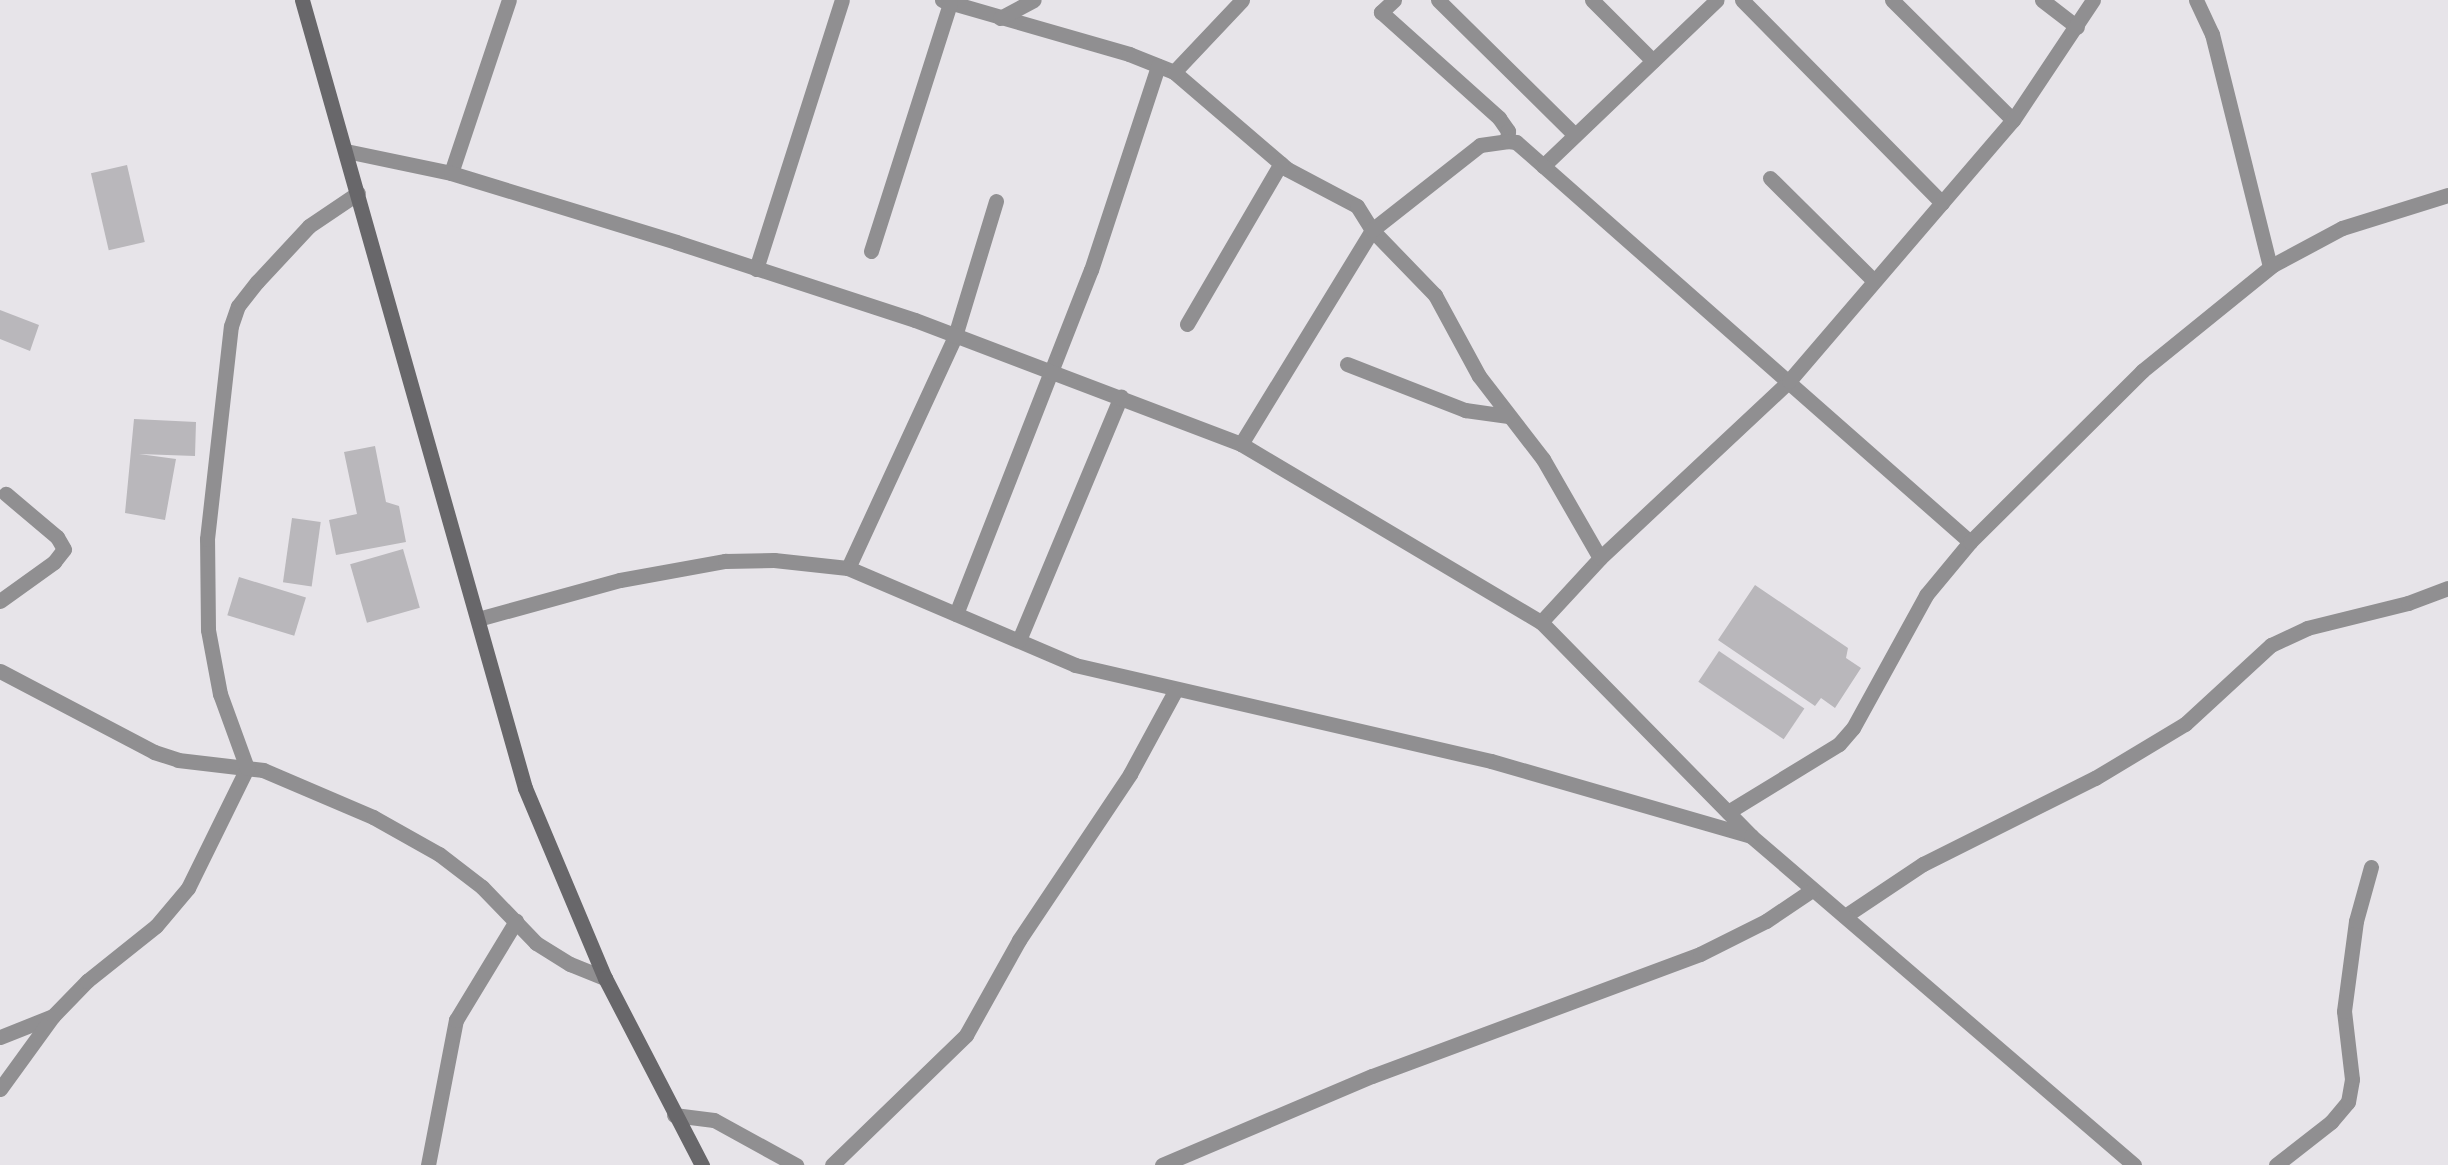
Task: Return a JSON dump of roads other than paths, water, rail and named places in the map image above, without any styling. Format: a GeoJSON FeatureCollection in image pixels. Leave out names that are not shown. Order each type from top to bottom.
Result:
{"type":"FeatureCollection","features":[{"type":"Feature","properties":{"kind":"main road"},"geometry":{"type":"LineString","coordinates":[[302,0],[525,788],[605,978],[674,1115],[702,1165]]}},
{"type":"Feature","properties":{"kind":"street"},"geometry":{"type":"LineString","coordinates":[[451,173],[508,0]]}},
{"type":"Feature","properties":{"kind":"street"},"geometry":{"type":"LineString","coordinates":[[756,269],[842,0]]}},
{"type":"Feature","properties":{"kind":"street"},"geometry":{"type":"LineString","coordinates":[[1000,18],[1034,0]]}},
{"type":"Feature","properties":{"kind":"street"},"geometry":{"type":"LineString","coordinates":[[1174,72],[1242,0]]}},
{"type":"Feature","properties":{"kind":"street"},"geometry":{"type":"LineString","coordinates":[[1394,0],[1382,12],[1499,118],[1508,131],[1507,141]]}},
{"type":"Feature","properties":{"kind":"street"},"geometry":{"type":"LineString","coordinates":[[1438,0],[1575,135]]}},
{"type":"Feature","properties":{"kind":"street"},"geometry":{"type":"LineString","coordinates":[[1592,0],[1653,61]]}},
{"type":"Feature","properties":{"kind":"street"},"geometry":{"type":"LineString","coordinates":[[1543,166],[1717,0]]}},
{"type":"Feature","properties":{"kind":"street"},"geometry":{"type":"LineString","coordinates":[[1742,0],[1942,203]]}},
{"type":"Feature","properties":{"kind":"street"},"geometry":{"type":"LineString","coordinates":[[1892,0],[2013,120]]}},
{"type":"Feature","properties":{"kind":"street"},"geometry":{"type":"LineString","coordinates":[[2042,0],[2077,27]]}},
{"type":"Feature","properties":{"kind":"street"},"geometry":{"type":"LineString","coordinates":[[1541,622],[1600,558],[1789,381],[1873,280],[2013,120],[2093,0]]}},
{"type":"Feature","properties":{"kind":"street"},"geometry":{"type":"LineString","coordinates":[[2196,0],[2212,34],[2270,267]]}},
{"type":"Feature","properties":{"kind":"street"},"geometry":{"type":"LineString","coordinates":[[871,251],[946,1],[1174,72],[1281,163],[1357,206],[1372,230],[1435,295],[1507,416],[1544,459],[1600,558]]}},
{"type":"Feature","properties":{"kind":"street"},"geometry":{"type":"LineString","coordinates":[[956,614],[1091,270],[1158,66]]}},
{"type":"Feature","properties":{"kind":"street"},"geometry":{"type":"LineString","coordinates":[[1241,444],[1372,230],[1480,145],[1516,142],[1970,542]]}},
{"type":"Feature","properties":{"kind":"street"},"geometry":{"type":"LineString","coordinates":[[346,151],[451,173],[756,269],[1052,370],[1241,444],[1541,622],[1751,836],[2134,1165]]}},
{"type":"Feature","properties":{"kind":"street"},"geometry":{"type":"LineString","coordinates":[[1187,324],[1281,163]]}},
{"type":"Feature","properties":{"kind":"street"},"geometry":{"type":"LineString","coordinates":[[1770,178],[1873,280]]}},
{"type":"Feature","properties":{"kind":"street"},"geometry":{"type":"LineString","coordinates":[[0,1089],[52,1016],[87,981],[156,926],[188,888],[247,768],[220,694],[208,630],[207,539],[231,326],[238,306],[309,226],[358,193]]}},
{"type":"Feature","properties":{"kind":"street"},"geometry":{"type":"LineString","coordinates":[[1728,812],[1816,762],[1853,728],[1910,618],[1970,542],[2142,371],[2270,267],[2342,228],[2448,195]]}},
{"type":"Feature","properties":{"kind":"street"},"geometry":{"type":"LineString","coordinates":[[848,568],[955,336],[996,201]]}},
{"type":"Feature","properties":{"kind":"street"},"geometry":{"type":"LineString","coordinates":[[1347,364],[1465,410],[1507,416]]}},
{"type":"Feature","properties":{"kind":"street"},"geometry":{"type":"LineString","coordinates":[[1019,640],[1121,396]]}},
{"type":"Feature","properties":{"kind":"street"},"geometry":{"type":"LineString","coordinates":[[0,601],[54,562],[64,549],[57,537],[6,494]]}},
{"type":"Feature","properties":{"kind":"street"},"geometry":{"type":"LineString","coordinates":[[478,619],[620,580],[725,561],[774,560],[848,568],[1075,665],[1176,691],[1491,761],[1751,836]]}},
{"type":"Feature","properties":{"kind":"street"},"geometry":{"type":"LineString","coordinates":[[1845,916],[1923,864],[2095,778],[2185,723],[2271,645],[2307,628],[2448,588]]}},
{"type":"Feature","properties":{"kind":"street"},"geometry":{"type":"LineString","coordinates":[[0,671],[154,752],[178,760],[247,768],[294,780],[439,854],[516,921],[536,943],[570,964],[605,978]]}},
{"type":"Feature","properties":{"kind":"street"},"geometry":{"type":"LineString","coordinates":[[832,1165],[966,1035],[1019,940],[1130,774],[1176,691]]}},
{"type":"Feature","properties":{"kind":"street"},"geometry":{"type":"LineString","coordinates":[[2276,1165],[2331,1122],[2348,1102],[2352,1079],[2344,1011],[2355,921],[2371,867]]}},
{"type":"Feature","properties":{"kind":"street"},"geometry":{"type":"LineString","coordinates":[[1162,1165],[1372,1076],[1700,954],[1767,921],[1812,890]]}},
{"type":"Feature","properties":{"kind":"street"},"geometry":{"type":"LineString","coordinates":[[428,1165],[456,1020],[516,921]]}},
{"type":"Feature","properties":{"kind":"street"},"geometry":{"type":"LineString","coordinates":[[0,1037],[52,1016]]}},
{"type":"Feature","properties":{"kind":"street"},"geometry":{"type":"LineString","coordinates":[[674,1115],[714,1120],[796,1165]]}}]}
